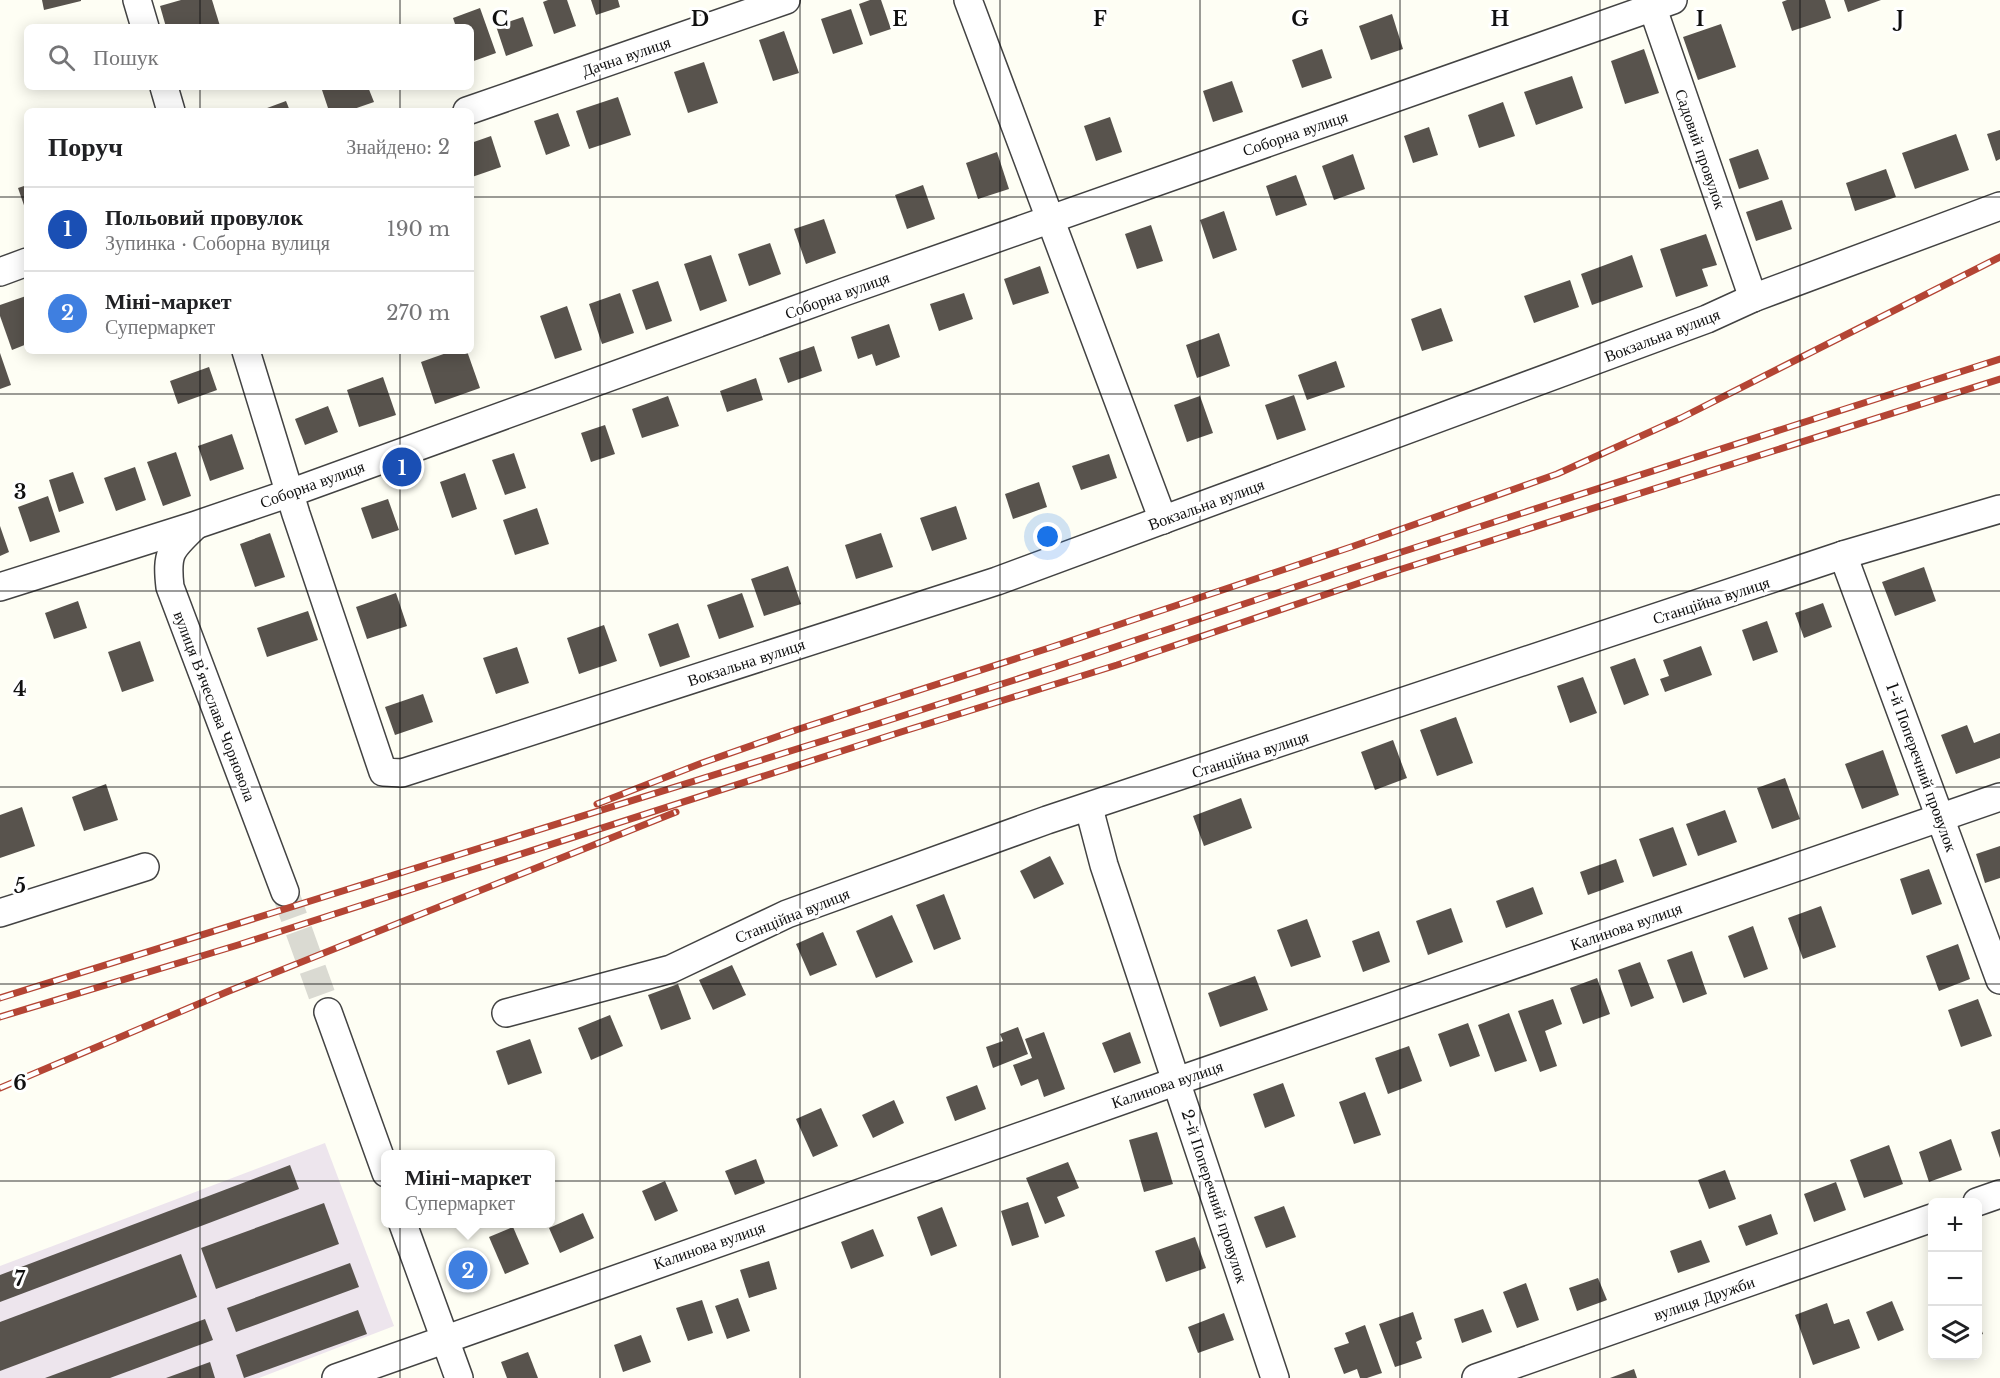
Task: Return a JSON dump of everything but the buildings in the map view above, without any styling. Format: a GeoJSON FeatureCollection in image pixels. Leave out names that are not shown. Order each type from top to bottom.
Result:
{"type":"FeatureCollection","features":[{"type":"Feature","properties":{"kind":"street"},"geometry":{"type":"LineString","coordinates":[[137,0],[144,24]]}},
{"type":"Feature","properties":{"kind":"street","name":"Дачна вулиця"},"geometry":{"type":"LineString","coordinates":[[474,109],[786,0]]}},
{"type":"Feature","properties":{"kind":"street"},"geometry":{"type":"LineString","coordinates":[[968,0],[1163,520]]}},
{"type":"Feature","properties":{"kind":"street","name":"Соборна вулиця"},"geometry":{"type":"LineString","coordinates":[[0,587],[196,525],[290,492],[1659,2]]}},
{"type":"Feature","properties":{"kind":"street","name":"Садовий провулок"},"geometry":{"type":"LineString","coordinates":[[1659,2],[1753,298]]}},
{"type":"Feature","properties":{"kind":"street"},"geometry":{"type":"LineString","coordinates":[[165,90],[170,108]]}},
{"type":"Feature","properties":{"kind":"street","name":"Вокзальна вулиця"},"geometry":{"type":"LineString","coordinates":[[290,492],[383,772],[402,773],[997,581],[1707,319],[1753,298],[2000,206]]}},
{"type":"Feature","properties":{"kind":"street"},"geometry":{"type":"LineString","coordinates":[[0,272],[24,263]]}},
{"type":"Feature","properties":{"kind":"street"},"geometry":{"type":"LineString","coordinates":[[247,354],[290,492]]}},
{"type":"Feature","properties":{"kind":"street","name":"Станційна вулиця"},"geometry":{"type":"LineString","coordinates":[[506,1012],[671,969],[787,914],[1047,820],[1089,808],[1843,555],[2000,509]]}},
{"type":"Feature","properties":{"kind":"street","name":"вулиця Вʼячеслава Чорновола"},"geometry":{"type":"LineString","coordinates":[[196,525],[174,546],[168,564],[170,587],[285,892]]}},
{"type":"Feature","properties":{"kind":"street"},"geometry":{"type":"LineString","coordinates":[[115,550],[143,554],[159,568],[170,587]]}},
{"type":"Feature","properties":{"kind":"street","name":"1-й Поперечний провулок"},"geometry":{"type":"LineString","coordinates":[[1843,555],[2000,980]]}},
{"type":"Feature","properties":{"kind":"street","name":"Калинова вулиця"},"geometry":{"type":"LineString","coordinates":[[336,1378],[1177,1080],[2000,797]]}},
{"type":"Feature","properties":{"kind":"street","name":"2-й Поперечний провулок"},"geometry":{"type":"LineString","coordinates":[[1089,808],[1104,865],[1275,1378]]}},
{"type":"Feature","properties":{"kind":"street"},"geometry":{"type":"LineString","coordinates":[[0,913],[145,867]]}},
{"type":"Feature","properties":{"kind":"street"},"geometry":{"type":"LineString","coordinates":[[328,1012],[381,1159]]}},
{"type":"Feature","properties":{"kind":"street"},"geometry":{"type":"LineString","coordinates":[[1982,1201],[2000,1194]]}},
{"type":"Feature","properties":{"kind":"street","name":"вулиця Дружби"},"geometry":{"type":"LineString","coordinates":[[1476,1378],[1928,1219]]}},
{"type":"Feature","properties":{"kind":"street"},"geometry":{"type":"LineString","coordinates":[[404,1228],[459,1378]]}},
{"type":"Feature","properties":{"kind":"shaded area"},"geometry":{"type":"Polygon","coordinates":[[[325,1143],[394,1326],[259,1378],[0,1378],[0,1266],[325,1143]]]}},
{"type":"Feature","properties":{"kind":"tunnel"},"geometry":{"type":"LineString","coordinates":[[285,892],[328,1012]]}},
{"type":"Feature","properties":{"kind":"railway"},"geometry":{"type":"LineString","coordinates":[[597,804],[702,763],[796,730],[1351,547],[1557,474],[1681,418],[2000,257]]}},
{"type":"Feature","properties":{"kind":"railway"},"geometry":{"type":"LineString","coordinates":[[0,998],[877,724],[2000,359]]}},
{"type":"Feature","properties":{"kind":"railway"},"geometry":{"type":"LineString","coordinates":[[0,1017],[238,945],[1117,665],[1383,575],[2000,379]]}},
{"type":"Feature","properties":{"kind":"railway"},"geometry":{"type":"LineString","coordinates":[[0,1088],[229,991],[676,812]]}},
{"type":"Feature","properties":{"kind":"place","name":"Польовий провулок"},"geometry":{"type":"Point","coordinates":[402,467]}},
{"type":"Feature","properties":{"kind":"place","name":"Міні-маркет"},"geometry":{"type":"Point","coordinates":[468,1270]}}]}
